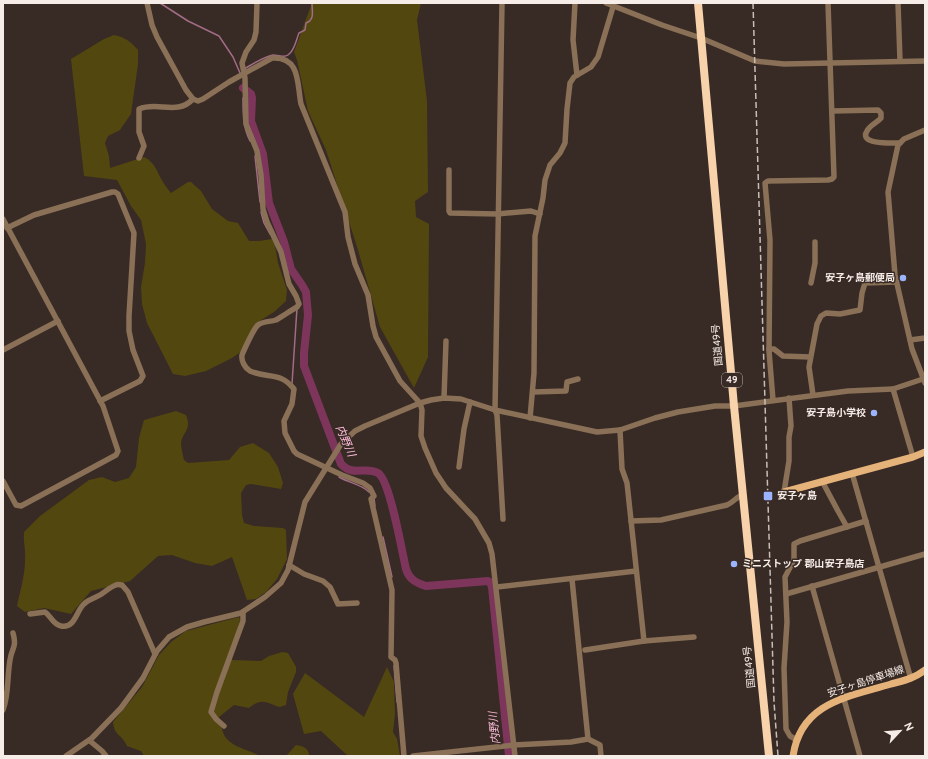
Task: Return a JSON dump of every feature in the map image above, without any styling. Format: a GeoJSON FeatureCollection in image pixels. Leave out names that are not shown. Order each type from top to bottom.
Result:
{"type":"FeatureCollection","features":[{"type":"Feature","properties":{"kind":"highway","name":"国道49号"},"geometry":{"type":"LineString","coordinates":[[698,3],[734,406],[769,756]]}},
{"type":"Feature","properties":{"kind":"main road"},"geometry":{"type":"LineString","coordinates":[[784,492],[913,457],[925,452]]}},
{"type":"Feature","properties":{"kind":"main road","name":"安子ヶ島停車場線"},"geometry":{"type":"LineString","coordinates":[[793,756],[797,740],[804,726],[814,714],[830,703],[911,679],[925,670]]}},
{"type":"Feature","properties":{"kind":"street"},"geometry":{"type":"LineString","coordinates":[[147,3],[157,37],[186,90],[193,99],[203,99],[260,64],[276,58],[286,60],[294,69],[299,86],[301,104],[345,212],[348,237],[355,264],[367,291],[376,337],[400,380],[420,403],[422,410],[421,436],[441,482],[475,519],[489,543],[497,587],[515,756]]}},
{"type":"Feature","properties":{"kind":"street"},"geometry":{"type":"LineString","coordinates":[[257,3],[256,32],[254,40],[246,52],[242,63],[244,73],[246,124],[257,151],[265,217],[281,252],[290,286],[299,304],[297,307],[278,319],[256,327],[242,356],[244,363],[249,370],[280,377],[294,388],[292,404],[284,421],[285,433],[294,451],[297,454],[342,475],[363,483],[370,488],[374,496],[371,499],[392,590],[391,657],[396,661],[404,756]]}},
{"type":"Feature","properties":{"kind":"street"},"geometry":{"type":"LineString","coordinates":[[502,3],[495,410],[497,415],[503,519]]}},
{"type":"Feature","properties":{"kind":"street"},"geometry":{"type":"LineString","coordinates":[[575,3],[574,40],[577,75]]}},
{"type":"Feature","properties":{"kind":"street"},"geometry":{"type":"LineString","coordinates":[[606,3],[662,25],[701,38],[755,61],[784,64],[925,61]]}},
{"type":"Feature","properties":{"kind":"street"},"geometry":{"type":"LineString","coordinates":[[772,400],[769,349],[770,240],[765,184],[768,181],[828,180],[833,178],[828,3]]}},
{"type":"Feature","properties":{"kind":"street"},"geometry":{"type":"LineString","coordinates":[[898,3],[900,61]]}},
{"type":"Feature","properties":{"kind":"street"},"geometry":{"type":"LineString","coordinates":[[530,418],[535,352],[535,236],[544,198],[546,173],[565,143],[569,87],[572,80],[577,75],[591,67],[598,57],[614,7]]}},
{"type":"Feature","properties":{"kind":"street"},"geometry":{"type":"LineString","coordinates":[[139,158],[144,146],[139,132],[139,109],[149,106],[174,108],[182,107],[186,106],[193,99]]}},
{"type":"Feature","properties":{"kind":"street"},"geometry":{"type":"LineString","coordinates":[[832,110],[878,110],[881,113],[881,118],[867,130],[867,138],[872,141],[885,143],[900,143]]}},
{"type":"Feature","properties":{"kind":"street"},"geometry":{"type":"LineString","coordinates":[[66,756],[90,741],[121,708],[143,678],[155,654],[169,637],[204,622],[239,614],[265,597],[281,583],[286,576],[303,506],[325,467],[341,444],[355,431],[365,426],[420,403],[444,398],[461,399],[495,410],[607,433],[678,412],[716,406],[734,406],[848,391],[893,389],[924,381],[910,340],[896,282],[888,192],[900,143],[904,139],[925,130]]}},
{"type":"Feature","properties":{"kind":"street"},"geometry":{"type":"LineString","coordinates":[[449,170],[450,213],[499,213],[531,211],[540,214]]}},
{"type":"Feature","properties":{"kind":"street"},"geometry":{"type":"LineString","coordinates":[[7,228],[34,215],[112,192],[115,192],[119,196],[134,233],[129,331],[133,350],[143,376],[140,382],[100,401]]}},
{"type":"Feature","properties":{"kind":"street"},"geometry":{"type":"LineString","coordinates":[[3,219],[100,401],[118,450],[116,455],[21,506],[16,505],[3,480]]}},
{"type":"Feature","properties":{"kind":"street"},"geometry":{"type":"LineString","coordinates":[[811,283],[815,263],[815,242]]}},
{"type":"Feature","properties":{"kind":"street"},"geometry":{"type":"LineString","coordinates":[[813,395],[809,367],[810,357],[814,348],[817,324],[822,315],[827,313],[840,314],[860,310],[864,284],[896,282]]}},
{"type":"Feature","properties":{"kind":"street"},"geometry":{"type":"LineString","coordinates":[[3,350],[58,321]]}},
{"type":"Feature","properties":{"kind":"street"},"geometry":{"type":"LineString","coordinates":[[910,340],[925,338]]}},
{"type":"Feature","properties":{"kind":"street"},"geometry":{"type":"LineString","coordinates":[[444,398],[446,342]]}},
{"type":"Feature","properties":{"kind":"street"},"geometry":{"type":"LineString","coordinates":[[769,349],[774,350],[783,356],[810,357]]}},
{"type":"Feature","properties":{"kind":"street"},"geometry":{"type":"LineString","coordinates":[[533,392],[566,391],[567,382],[578,379]]}},
{"type":"Feature","properties":{"kind":"street"},"geometry":{"type":"LineString","coordinates":[[893,389],[913,457]]}},
{"type":"Feature","properties":{"kind":"street"},"geometry":{"type":"LineString","coordinates":[[784,492],[789,460],[789,437],[791,426],[789,398]]}},
{"type":"Feature","properties":{"kind":"street"},"geometry":{"type":"LineString","coordinates":[[459,467],[464,430],[470,402]]}},
{"type":"Feature","properties":{"kind":"street"},"geometry":{"type":"LineString","coordinates":[[620,430],[622,469],[627,483],[644,640]]}},
{"type":"Feature","properties":{"kind":"street"},"geometry":{"type":"LineString","coordinates":[[852,473],[911,679]]}},
{"type":"Feature","properties":{"kind":"street"},"geometry":{"type":"LineString","coordinates":[[822,481],[847,527]]}},
{"type":"Feature","properties":{"kind":"street"},"geometry":{"type":"LineString","coordinates":[[631,522],[661,520],[727,505],[734,502],[738,496],[743,495]]}},
{"type":"Feature","properties":{"kind":"street"},"geometry":{"type":"LineString","coordinates":[[797,740],[790,736],[786,729],[784,668],[787,634],[785,577],[794,560],[794,544],[866,521]]}},
{"type":"Feature","properties":{"kind":"street"},"geometry":{"type":"LineString","coordinates":[[786,594],[925,554]]}},
{"type":"Feature","properties":{"kind":"street"},"geometry":{"type":"LineString","coordinates":[[289,565],[304,574],[323,580],[330,587],[338,604],[357,603]]}},
{"type":"Feature","properties":{"kind":"street"},"geometry":{"type":"LineString","coordinates":[[497,587],[636,571]]}},
{"type":"Feature","properties":{"kind":"street"},"geometry":{"type":"LineString","coordinates":[[572,579],[588,739]]}},
{"type":"Feature","properties":{"kind":"street"},"geometry":{"type":"LineString","coordinates":[[30,614],[45,612],[54,623],[60,626],[66,626],[74,621],[81,606],[87,601],[116,585],[122,585],[127,590],[155,654]]}},
{"type":"Feature","properties":{"kind":"street"},"geometry":{"type":"LineString","coordinates":[[812,586],[860,756]]}},
{"type":"Feature","properties":{"kind":"street"},"geometry":{"type":"LineString","coordinates":[[224,726],[211,712],[243,621],[243,612]]}},
{"type":"Feature","properties":{"kind":"street"},"geometry":{"type":"LineString","coordinates":[[3,710],[6,701],[10,658],[15,648],[13,632]]}},
{"type":"Feature","properties":{"kind":"street"},"geometry":{"type":"LineString","coordinates":[[585,650],[644,640],[694,637]]}},
{"type":"Feature","properties":{"kind":"street"},"geometry":{"type":"LineString","coordinates":[[413,756],[514,745],[571,742],[588,739],[600,745],[601,756]]}},
{"type":"Feature","properties":{"kind":"street"},"geometry":{"type":"LineString","coordinates":[[90,741],[106,756]]}},
{"type":"Feature","properties":{"kind":"shaded area"},"geometry":{"type":"Polygon","coordinates":[[[312,3],[421,3],[417,20],[427,101],[428,192],[415,201],[416,217],[429,224],[428,357],[414,388],[380,327],[358,250],[326,150],[308,111],[294,52],[312,3]]]}},
{"type":"Feature","properties":{"kind":"shaded area"},"geometry":{"type":"Polygon","coordinates":[[[114,35],[128,40],[138,50],[138,64],[131,114],[120,130],[108,136],[105,143],[109,156],[110,168],[144,157],[151,162],[171,193],[188,182],[191,182],[201,191],[212,209],[228,221],[238,223],[249,241],[272,239],[275,245],[278,263],[287,290],[286,301],[274,312],[258,322],[242,351],[232,358],[206,371],[185,376],[173,374],[147,323],[142,304],[141,287],[145,263],[146,244],[141,220],[131,206],[117,180],[84,176],[71,59],[104,39],[114,35]]]}},
{"type":"Feature","properties":{"kind":"shaded area"},"geometry":{"type":"Polygon","coordinates":[[[176,411],[186,415],[188,420],[188,427],[181,443],[184,460],[188,463],[229,460],[240,447],[253,443],[269,453],[278,467],[283,483],[281,489],[251,484],[246,485],[241,493],[244,523],[254,526],[283,528],[286,530],[287,559],[277,579],[266,592],[256,599],[247,600],[232,557],[212,566],[195,563],[172,555],[158,556],[130,581],[91,591],[71,614],[44,608],[25,612],[17,606],[25,566],[24,532],[40,516],[89,480],[102,477],[115,482],[129,478],[136,467],[139,438],[144,420],[176,411]]]}},
{"type":"Feature","properties":{"kind":"shaded area"},"geometry":{"type":"Polygon","coordinates":[[[239,617],[240,620],[231,656],[232,660],[261,661],[269,656],[282,652],[288,653],[296,667],[296,672],[288,692],[286,705],[280,707],[261,702],[249,708],[234,705],[219,717],[226,738],[229,741],[238,747],[260,756],[144,756],[141,751],[127,746],[115,730],[113,722],[142,687],[159,655],[171,642],[186,631],[239,617]]]}},
{"type":"Feature","properties":{"kind":"shaded area"},"geometry":{"type":"Polygon","coordinates":[[[387,667],[394,682],[395,714],[393,732],[397,739],[400,756],[348,756],[321,731],[304,734],[293,694],[305,673],[364,717],[387,667]]]}},
{"type":"Feature","properties":{"kind":"shaded area"},"geometry":{"type":"Polygon","coordinates":[[[296,745],[305,748],[308,751],[309,756],[286,756],[296,745]]]}},
{"type":"Feature","properties":{"kind":"waterway"},"geometry":{"type":"LineString","coordinates":[[160,3],[188,21],[219,36],[233,57],[240,73]]}},
{"type":"Feature","properties":{"kind":"waterway"},"geometry":{"type":"LineString","coordinates":[[244,69],[269,56],[288,55],[294,48],[299,33],[305,30],[306,23],[311,20],[312,3]]}},
{"type":"Feature","properties":{"kind":"waterway","name":"内野川"},"geometry":{"type":"LineString","coordinates":[[243,88],[251,94],[252,98],[251,121],[263,154],[269,203],[284,242],[291,269],[306,292],[308,315],[304,366],[341,464],[350,470],[373,471],[378,473],[382,478],[391,502],[406,569],[413,580],[426,586],[490,582],[492,587],[509,756]]}},
{"type":"Feature","properties":{"kind":"waterway"},"geometry":{"type":"LineString","coordinates":[[243,98],[244,121],[250,141]]}},
{"type":"Feature","properties":{"kind":"waterway"},"geometry":{"type":"LineString","coordinates":[[255,156],[260,202]]}},
{"type":"Feature","properties":{"kind":"waterway"},"geometry":{"type":"LineString","coordinates":[[261,212],[264,223],[270,234]]}},
{"type":"Feature","properties":{"kind":"waterway"},"geometry":{"type":"LineString","coordinates":[[292,384],[297,308]]}},
{"type":"Feature","properties":{"kind":"waterway"},"geometry":{"type":"LineString","coordinates":[[339,477],[362,487],[369,492]]}},
{"type":"Feature","properties":{"kind":"waterway"},"geometry":{"type":"LineString","coordinates":[[374,498],[375,506]]}},
{"type":"Feature","properties":{"kind":"waterway"},"geometry":{"type":"LineString","coordinates":[[383,537],[392,577]]}},
{"type":"Feature","properties":{"kind":"waterway"},"geometry":{"type":"LineString","coordinates":[[394,666],[397,702]]}},
{"type":"Feature","properties":{"kind":"railway"},"geometry":{"type":"LineString","coordinates":[[753,3],[774,702],[778,756]]}},
{"type":"Feature","properties":{"kind":"place","name":"安子ヶ島郵便局"},"geometry":{"type":"Point","coordinates":[903,278]}},
{"type":"Feature","properties":{"kind":"place","name":"安子島小学校"},"geometry":{"type":"Point","coordinates":[874,413]}},
{"type":"Feature","properties":{"kind":"place","name":"安子ヶ島"},"geometry":{"type":"Point","coordinates":[768,496]}},
{"type":"Feature","properties":{"kind":"place","name":"ミニストップ 郡山安子島店"},"geometry":{"type":"Point","coordinates":[734,564]}}]}
